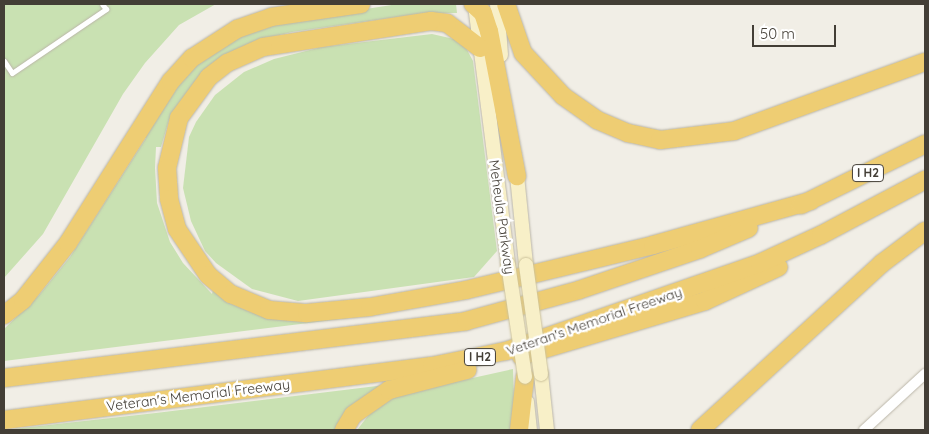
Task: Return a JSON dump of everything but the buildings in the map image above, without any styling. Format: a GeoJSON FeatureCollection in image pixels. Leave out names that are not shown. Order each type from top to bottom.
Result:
{"type":"FeatureCollection","features":[{"type":"Feature","properties":{"kind":"highway"},"geometry":{"type":"LineString","coordinates":[[4,316],[23,300],[51,266],[171,81],[192,58],[237,30],[271,17],[361,4]]}},
{"type":"Feature","properties":{"kind":"highway"},"geometry":{"type":"LineString","coordinates":[[474,4],[483,13],[489,31],[517,176]]}},
{"type":"Feature","properties":{"kind":"highway"},"geometry":{"type":"LineString","coordinates":[[506,4],[523,53],[563,96],[597,120],[628,133],[660,140],[734,131],[925,62]]}},
{"type":"Feature","properties":{"kind":"highway"},"geometry":{"type":"LineString","coordinates":[[480,48],[446,23],[431,22],[263,47],[227,63],[209,77],[179,118],[166,168],[169,199],[177,229],[208,275],[231,294],[270,310],[307,313],[370,307],[466,290],[653,245],[811,201]]}},
{"type":"Feature","properties":{"kind":"highway","name":"I H2"},"geometry":{"type":"LineString","coordinates":[[4,378],[466,321],[579,290],[700,249],[811,201],[925,144]]}},
{"type":"Feature","properties":{"kind":"highway"},"geometry":{"type":"LineString","coordinates":[[344,430],[353,415],[389,390],[561,346],[607,329],[705,301],[836,239],[925,181]]}},
{"type":"Feature","properties":{"kind":"highway","name":"Veteran's Memorial Freeway"},"geometry":{"type":"LineString","coordinates":[[4,420],[432,366],[506,351],[760,263],[821,235],[925,181]]}},
{"type":"Feature","properties":{"kind":"highway"},"geometry":{"type":"LineString","coordinates":[[700,430],[881,264],[925,231]]}},
{"type":"Feature","properties":{"kind":"highway"},"geometry":{"type":"LineString","coordinates":[[519,430],[533,376]]}},
{"type":"Feature","properties":{"kind":"main road","name":"Meheula Parkway"},"geometry":{"type":"LineString","coordinates":[[474,4],[508,264],[547,430]]}},
{"type":"Feature","properties":{"kind":"main road","name":"Meheula Parkway"},"geometry":{"type":"LineString","coordinates":[[496,4],[526,265],[533,376],[530,430]]}},
{"type":"Feature","properties":{"kind":"street"},"geometry":{"type":"LineString","coordinates":[[864,430],[925,374]]}},
{"type":"Feature","properties":{"kind":"lane"},"geometry":{"type":"LineString","coordinates":[[4,61],[12,73],[106,9],[102,4]]}},
{"type":"Feature","properties":{"kind":"green space"},"geometry":{"type":"Polygon","coordinates":[[[4,4],[216,4],[179,25],[145,63],[123,94],[43,234],[4,278],[4,4]]]}},
{"type":"Feature","properties":{"kind":"green space"},"geometry":{"type":"Polygon","coordinates":[[[398,4],[456,4],[457,13],[425,13],[292,32],[259,40],[180,102],[169,120],[161,147],[156,147],[157,203],[170,242],[183,263],[212,294],[213,290],[236,306],[256,314],[381,314],[4,361],[4,329],[40,294],[70,257],[146,138],[143,137],[170,93],[201,59],[257,26],[398,4]]]}},
{"type":"Feature","properties":{"kind":"green space"},"geometry":{"type":"Polygon","coordinates":[[[432,34],[454,39],[465,46],[473,61],[497,251],[474,277],[298,301],[252,289],[216,263],[205,251],[191,221],[183,188],[189,137],[196,122],[215,95],[244,72],[274,59],[322,47],[432,34]]]}},
{"type":"Feature","properties":{"kind":"green space"},"geometry":{"type":"Polygon","coordinates":[[[513,369],[515,430],[357,430],[371,412],[400,394],[513,369]]]}},
{"type":"Feature","properties":{"kind":"green space"},"geometry":{"type":"Polygon","coordinates":[[[385,385],[336,430],[4,430],[156,413],[385,385]]]}}]}
